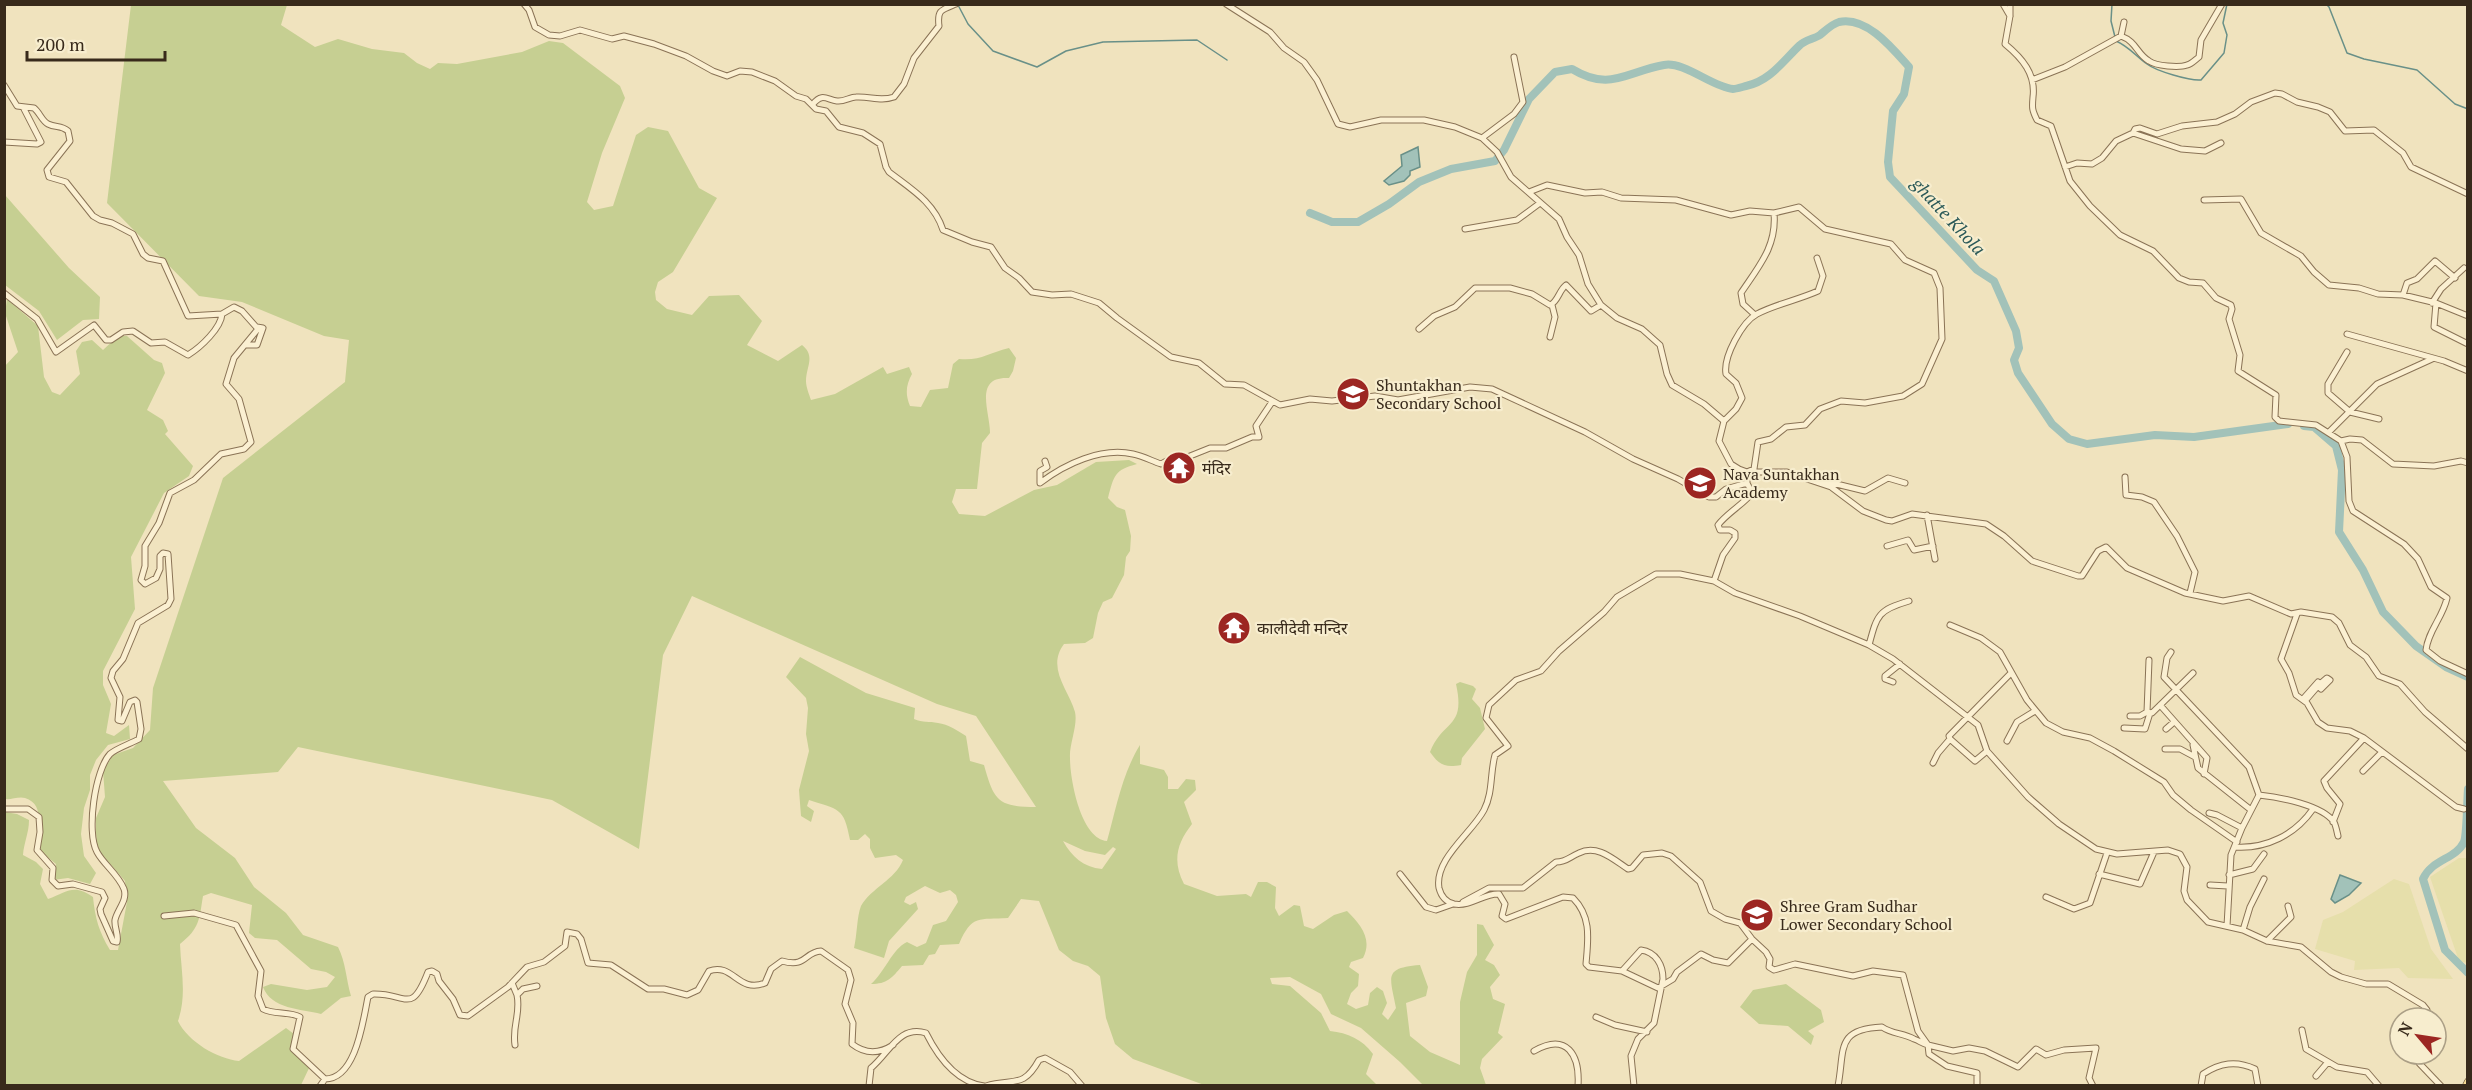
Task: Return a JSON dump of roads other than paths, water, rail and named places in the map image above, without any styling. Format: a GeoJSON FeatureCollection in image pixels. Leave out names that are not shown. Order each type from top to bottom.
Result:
{"type":"FeatureCollection","features":[{"type":"Feature","properties":{"kind":"street"},"geometry":{"type":"LineString","coordinates":[[524,4],[530,10],[535,27],[549,36],[560,36],[580,30],[612,39],[628,37],[654,44],[720,74],[728,76],[740,71],[752,72],[775,81],[813,104],[816,109],[826,111],[839,127],[863,133],[880,144],[886,167],[926,200],[937,215],[943,230],[991,247],[1005,268],[1019,278],[1029,290],[1036,294],[1071,294],[1099,303],[1171,357],[1199,363],[1225,384],[1244,385],[1280,405],[1310,399],[1332,401],[1375,396],[1398,400],[1470,387],[1492,389],[1585,432],[1633,459],[1678,478],[1708,497],[1716,497],[1726,489],[1747,483]]}},
{"type":"Feature","properties":{"kind":"street"},"geometry":{"type":"LineString","coordinates":[[813,104],[822,97],[838,101],[856,97],[872,100],[894,97],[904,84],[914,58],[939,26],[940,13],[956,4]]}},
{"type":"Feature","properties":{"kind":"street"},"geometry":{"type":"LineString","coordinates":[[1226,4],[1270,32],[1284,48],[1304,62],[1317,80],[1338,124],[1350,127],[1381,120],[1424,120],[1455,127],[1482,138],[1497,153],[1505,168],[1559,219],[1578,255],[1588,284],[1601,304],[1609,313],[1642,329],[1660,345],[1672,385],[1704,404],[1724,421]]}},
{"type":"Feature","properties":{"kind":"street"},"geometry":{"type":"LineString","coordinates":[[2003,4],[2010,16]]}},
{"type":"Feature","properties":{"kind":"street"},"geometry":{"type":"LineString","coordinates":[[2010,4],[2005,44],[2022,58],[2032,81],[2034,96],[2031,108],[2037,120],[2051,126],[2070,182],[2090,206],[2120,234],[2153,250],[2179,278],[2189,282],[2203,283],[2216,298],[2231,305],[2229,319],[2240,355],[2238,371],[2276,395],[2275,417],[2279,421],[2316,425],[2341,441],[2347,457],[2349,501],[2353,511],[2404,544],[2418,560],[2431,587],[2447,598],[2445,608],[2427,640],[2426,650],[2440,661],[2468,674]]}},
{"type":"Feature","properties":{"kind":"street"},"geometry":{"type":"LineString","coordinates":[[2121,36],[2135,44],[2151,63],[2189,65],[2199,57],[2201,40],[2222,4]]}},
{"type":"Feature","properties":{"kind":"street"},"geometry":{"type":"LineString","coordinates":[[2032,81],[2065,67],[2121,36],[2124,22]]}},
{"type":"Feature","properties":{"kind":"street"},"geometry":{"type":"LineString","coordinates":[[1482,138],[1514,114],[1523,102],[1514,57]]}},
{"type":"Feature","properties":{"kind":"street"},"geometry":{"type":"LineString","coordinates":[[4,85],[17,106],[34,108],[50,126],[62,125],[70,134],[68,144],[47,170],[50,177],[66,182],[93,216],[112,222],[133,234],[143,254],[148,258],[163,261],[188,316],[222,314],[228,309],[237,308],[257,327],[257,332],[234,358],[226,384],[239,399],[251,442],[244,449],[221,454],[194,480],[176,488],[166,498],[159,523],[145,546],[145,566],[141,580],[145,584],[156,578],[160,569],[160,556],[163,553],[168,554],[171,599],[164,609],[138,623],[123,659],[113,671],[111,678],[120,697],[118,720],[122,721],[125,718],[130,702],[135,700],[141,729],[139,739],[112,752],[101,769],[90,829],[97,853],[112,869],[124,890],[123,901],[115,922],[117,942],[113,940],[101,914],[100,909],[105,898],[102,892],[74,884],[58,886],[54,884],[53,868],[37,850],[40,832],[39,817],[28,809],[4,809]]}},
{"type":"Feature","properties":{"kind":"street"},"geometry":{"type":"LineString","coordinates":[[2065,167],[2092,164],[2102,158],[2116,141],[2133,133],[2135,129],[2140,128],[2157,134],[2187,125],[2217,123],[2265,95],[2282,94],[2297,102],[2330,112],[2345,130],[2374,130],[2403,153],[2411,167],[2468,194]]}},
{"type":"Feature","properties":{"kind":"street"},"geometry":{"type":"LineString","coordinates":[[4,142],[37,144],[41,142],[23,107]]}},
{"type":"Feature","properties":{"kind":"street"},"geometry":{"type":"LineString","coordinates":[[2133,133],[2181,149],[2205,151],[2221,143]]}},
{"type":"Feature","properties":{"kind":"street"},"geometry":{"type":"LineString","coordinates":[[1529,192],[1547,185],[1585,193],[1602,192],[1621,198],[1676,200],[1731,215],[1750,211],[1774,213],[1799,207],[1825,229],[1891,244],[1905,260],[1934,273],[1940,288],[1942,339],[1922,384],[1903,396],[1865,403],[1841,401],[1820,408],[1805,425],[1786,427],[1771,439],[1758,442],[1754,469],[1747,472]]}},
{"type":"Feature","properties":{"kind":"street"},"geometry":{"type":"LineString","coordinates":[[2204,200],[2241,199],[2261,233],[2301,256],[2313,272],[2329,285],[2359,288],[2378,294],[2403,295],[2434,303],[2468,316]]}},
{"type":"Feature","properties":{"kind":"street"},"geometry":{"type":"LineString","coordinates":[[1465,229],[1516,220],[1540,203]]}},
{"type":"Feature","properties":{"kind":"street"},"geometry":{"type":"LineString","coordinates":[[1755,315],[1743,304],[1741,293],[1764,259],[1775,233],[1774,213]]}},
{"type":"Feature","properties":{"kind":"street"},"geometry":{"type":"LineString","coordinates":[[1817,258],[1823,276],[1818,291],[1755,315],[1740,332],[1727,357],[1726,374],[1736,383],[1742,398],[1736,409],[1724,421],[1719,441],[1731,464],[1747,472],[1787,472],[1831,487],[1863,511],[1886,520],[1892,521],[1906,515],[1927,515],[1986,524],[2004,536],[2032,561],[2080,577],[2088,569],[2098,551],[2106,547],[2121,564],[2135,572],[2190,593],[2223,601],[2248,596],[2281,611],[2332,617],[2337,620],[2350,645],[2366,657],[2379,676],[2400,684],[2425,712],[2467,748]]}},
{"type":"Feature","properties":{"kind":"street"},"geometry":{"type":"LineString","coordinates":[[2403,295],[2407,283],[2417,279],[2435,261],[2455,278]]}},
{"type":"Feature","properties":{"kind":"street"},"geometry":{"type":"LineString","coordinates":[[2464,268],[2441,289],[2434,303],[2434,327],[2468,344]]}},
{"type":"Feature","properties":{"kind":"street"},"geometry":{"type":"LineString","coordinates":[[1550,337],[1555,320],[1552,305],[1566,285],[1579,296],[1589,310],[1593,311],[1601,304]]}},
{"type":"Feature","properties":{"kind":"street"},"geometry":{"type":"LineString","coordinates":[[1419,329],[1434,316],[1455,307],[1475,288],[1510,288],[1532,294],[1548,305],[1552,305]]}},
{"type":"Feature","properties":{"kind":"street"},"geometry":{"type":"LineString","coordinates":[[4,293],[37,318],[56,352],[94,325],[106,340],[111,340],[123,332],[133,331],[150,343],[165,342],[188,355],[200,347],[214,331],[223,318],[222,314]]}},
{"type":"Feature","properties":{"kind":"street"},"geometry":{"type":"LineString","coordinates":[[2347,334],[2452,363],[2468,371]]}},
{"type":"Feature","properties":{"kind":"street"},"geometry":{"type":"LineString","coordinates":[[2347,352],[2328,384],[2328,393],[2350,412],[2379,419]]}},
{"type":"Feature","properties":{"kind":"street"},"geometry":{"type":"LineString","coordinates":[[2329,432],[2377,384],[2432,359]]}},
{"type":"Feature","properties":{"kind":"street"},"geometry":{"type":"LineString","coordinates":[[1045,461],[1047,466],[1040,471],[1040,483],[1088,456],[1133,454],[1161,464],[1172,458],[1185,458],[1210,448],[1226,448],[1252,437],[1259,437],[1256,426],[1272,402]]}},
{"type":"Feature","properties":{"kind":"street"},"geometry":{"type":"LineString","coordinates":[[2341,441],[2362,440],[2393,464],[2434,466],[2462,461],[2468,463]]}},
{"type":"Feature","properties":{"kind":"street"},"geometry":{"type":"LineString","coordinates":[[1714,581],[1723,555],[1735,534],[1730,530],[1720,530],[1718,525],[1727,514],[1749,498],[1752,493],[1747,483],[1747,472]]}},
{"type":"Feature","properties":{"kind":"street"},"geometry":{"type":"LineString","coordinates":[[2125,477],[2126,495],[2142,496],[2154,501],[2177,536],[2195,572],[2190,593]]}},
{"type":"Feature","properties":{"kind":"street"},"geometry":{"type":"LineString","coordinates":[[1807,479],[1865,491],[1888,478],[1905,483]]}},
{"type":"Feature","properties":{"kind":"street"},"geometry":{"type":"LineString","coordinates":[[1927,515],[1935,559]]}},
{"type":"Feature","properties":{"kind":"street"},"geometry":{"type":"LineString","coordinates":[[1887,546],[1908,540],[1914,550],[1932,546]]}},
{"type":"Feature","properties":{"kind":"street"},"geometry":{"type":"LineString","coordinates":[[1752,939],[1728,963],[1713,960],[1701,954],[1677,972],[1673,979],[1658,988],[1622,970],[1589,968],[1586,964],[1590,935],[1584,916],[1573,898],[1563,897],[1506,919],[1502,916],[1505,904],[1499,894],[1456,904],[1446,901],[1440,893],[1438,878],[1440,872],[1455,847],[1484,809],[1490,791],[1495,755],[1508,746],[1486,718],[1489,705],[1516,680],[1541,671],[1617,597],[1656,574],[1680,574],[1714,581],[1735,594],[1800,616],[1869,645],[1900,664],[1978,725],[1987,751],[2028,797],[2059,824],[2096,849],[2107,853],[2168,850],[2180,854],[2187,867],[2184,891],[2190,904],[2208,922],[2243,930],[2267,941],[2305,948],[2321,964],[2341,977],[2366,984],[2388,984],[2424,1006]]}},
{"type":"Feature","properties":{"kind":"street"},"geometry":{"type":"LineString","coordinates":[[1869,645],[1879,615],[1896,605],[1909,602]]}},
{"type":"Feature","properties":{"kind":"street"},"geometry":{"type":"LineString","coordinates":[[2297,614],[2281,655],[2296,695],[2304,700],[2322,725],[2333,730],[2350,731],[2364,738],[2456,807],[2464,808]]}},
{"type":"Feature","properties":{"kind":"street"},"geometry":{"type":"LineString","coordinates":[[1950,625],[1974,634],[2003,655],[2036,711],[2046,723],[2069,735],[2090,738],[2157,778],[2191,810],[2236,844],[2251,848],[2287,836],[2313,809]]}},
{"type":"Feature","properties":{"kind":"street"},"geometry":{"type":"LineString","coordinates":[[2171,652],[2167,658],[2163,677],[2249,767],[2259,795],[2236,844],[2229,875],[2227,926]]}},
{"type":"Feature","properties":{"kind":"street"},"geometry":{"type":"LineString","coordinates":[[2124,728],[2145,729],[2148,713],[2149,660]]}},
{"type":"Feature","properties":{"kind":"street"},"geometry":{"type":"LineString","coordinates":[[1893,682],[1885,679],[1885,676],[1900,664]]}},
{"type":"Feature","properties":{"kind":"street"},"geometry":{"type":"LineString","coordinates":[[1933,763],[1950,739],[1949,735],[2012,673]]}},
{"type":"Feature","properties":{"kind":"street"},"geometry":{"type":"LineString","coordinates":[[2130,716],[2140,716],[2160,705],[2193,673]]}},
{"type":"Feature","properties":{"kind":"street"},"geometry":{"type":"LineString","coordinates":[[2327,678],[2330,680],[2321,689],[2318,686],[2304,700],[2318,682],[2320,684],[2327,678]]}},
{"type":"Feature","properties":{"kind":"street"},"geometry":{"type":"LineString","coordinates":[[2160,705],[2193,745],[2207,758],[2204,774]]}},
{"type":"Feature","properties":{"kind":"street"},"geometry":{"type":"LineString","coordinates":[[2007,741],[2017,722],[2036,711]]}},
{"type":"Feature","properties":{"kind":"street"},"geometry":{"type":"LineString","coordinates":[[2166,729],[2174,722]]}},
{"type":"Feature","properties":{"kind":"street"},"geometry":{"type":"LineString","coordinates":[[2333,822],[2340,804],[2326,788],[2324,781],[2364,738]]}},
{"type":"Feature","properties":{"kind":"street"},"geometry":{"type":"LineString","coordinates":[[1950,739],[1975,761],[1987,751]]}},
{"type":"Feature","properties":{"kind":"street"},"geometry":{"type":"LineString","coordinates":[[2193,745],[2198,768],[2251,810]]}},
{"type":"Feature","properties":{"kind":"street"},"geometry":{"type":"LineString","coordinates":[[2165,749],[2180,749],[2195,757]]}},
{"type":"Feature","properties":{"kind":"street"},"geometry":{"type":"LineString","coordinates":[[2363,771],[2382,752]]}},
{"type":"Feature","properties":{"kind":"street"},"geometry":{"type":"LineString","coordinates":[[2259,795],[2283,797],[2313,809],[2333,822],[2338,836]]}},
{"type":"Feature","properties":{"kind":"street"},"geometry":{"type":"LineString","coordinates":[[2210,813],[2242,828]]}},
{"type":"Feature","properties":{"kind":"street"},"geometry":{"type":"LineString","coordinates":[[1400,874],[1426,907],[1436,910],[1456,904],[1489,888],[1523,888],[1556,862],[1565,862],[1580,852],[1600,851],[1628,869],[1632,868],[1643,855],[1662,853],[1671,856],[1700,882],[1711,911],[1725,919],[1740,923],[1752,939],[1766,951],[1770,959],[1769,967],[1774,970],[1795,964],[1853,976],[1873,971],[1903,975],[1918,1031],[1928,1045],[1929,1054],[1947,1066],[1977,1073],[1977,1086]]}},
{"type":"Feature","properties":{"kind":"street"},"geometry":{"type":"LineString","coordinates":[[2099,874],[2140,884],[2154,852]]}},
{"type":"Feature","properties":{"kind":"street"},"geometry":{"type":"LineString","coordinates":[[2046,897],[2077,909],[2090,903],[2107,853]]}},
{"type":"Feature","properties":{"kind":"street"},"geometry":{"type":"LineString","coordinates":[[2229,875],[2253,869],[2264,854]]}},
{"type":"Feature","properties":{"kind":"street"},"geometry":{"type":"LineString","coordinates":[[2243,930],[2250,907],[2264,879]]}},
{"type":"Feature","properties":{"kind":"street"},"geometry":{"type":"LineString","coordinates":[[2210,885],[2228,886]]}},
{"type":"Feature","properties":{"kind":"street"},"geometry":{"type":"LineString","coordinates":[[2267,941],[2291,917],[2288,906]]}},
{"type":"Feature","properties":{"kind":"street"},"geometry":{"type":"LineString","coordinates":[[164,916],[194,913],[236,926],[261,971],[258,996],[263,1009],[300,1017],[293,1049],[325,1079]]}},
{"type":"Feature","properties":{"kind":"street"},"geometry":{"type":"LineString","coordinates":[[320,1086],[325,1079],[335,1078],[342,1074],[350,1064],[362,1027],[368,997],[373,994],[402,1000],[412,999],[420,994],[428,972],[432,971],[437,974],[439,981],[453,999],[460,1015],[468,1016],[512,984],[527,967],[544,962],[565,946],[567,932],[581,939],[588,963],[612,966],[648,988],[687,994],[698,990],[709,971],[716,968],[726,970],[739,982],[756,987],[765,983],[771,969],[782,961],[793,964],[807,959],[816,951],[821,951],[848,970],[851,980],[845,1004],[853,1023],[852,1044],[867,1053],[885,1050],[893,1045]]}},
{"type":"Feature","properties":{"kind":"street"},"geometry":{"type":"LineString","coordinates":[[1622,970],[1628,966],[1638,951],[1648,951],[1656,957],[1663,972],[1654,1023],[1638,1040],[1631,1056],[1634,1086]]}},
{"type":"Feature","properties":{"kind":"street"},"geometry":{"type":"LineString","coordinates":[[512,984],[517,995],[519,1012],[514,1023],[515,1045]]}},
{"type":"Feature","properties":{"kind":"street"},"geometry":{"type":"LineString","coordinates":[[517,995],[523,989],[537,986]]}},
{"type":"Feature","properties":{"kind":"street"},"geometry":{"type":"LineString","coordinates":[[1596,1017],[1615,1025],[1647,1032]]}},
{"type":"Feature","properties":{"kind":"street"},"geometry":{"type":"LineString","coordinates":[[1838,1086],[1843,1062],[1842,1047],[1851,1033],[1881,1027],[1893,1034],[1914,1038],[1920,1043],[1953,1051],[1969,1048],[1985,1051],[2018,1067],[2036,1049],[2046,1055],[2064,1050],[2097,1048],[2089,1078],[2093,1086]]}},
{"type":"Feature","properties":{"kind":"street"},"geometry":{"type":"LineString","coordinates":[[869,1086],[870,1068],[902,1034],[916,1030],[926,1033],[935,1050],[948,1066],[965,1080],[985,1086],[1022,1080],[1030,1076],[1039,1060],[1045,1058],[1070,1072],[1082,1086]]}},
{"type":"Feature","properties":{"kind":"street"},"geometry":{"type":"LineString","coordinates":[[2302,1030],[2306,1049],[2347,1070],[2367,1072],[2379,1086]]}},
{"type":"Feature","properties":{"kind":"street"},"geometry":{"type":"LineString","coordinates":[[1534,1051],[1548,1045],[1565,1046],[1572,1050],[1579,1070],[1578,1086]]}},
{"type":"Feature","properties":{"kind":"street"},"geometry":{"type":"LineString","coordinates":[[2316,1076],[2328,1062]]}},
{"type":"Feature","properties":{"kind":"street"},"geometry":{"type":"LineString","coordinates":[[2201,1086],[2203,1074],[2214,1067],[2228,1063],[2254,1069],[2258,1086]]}},
{"type":"Feature","properties":{"kind":"street"},"geometry":{"type":"LineString","coordinates":[[2422,1066],[2441,1086]]}},
{"type":"Feature","properties":{"kind":"water"},"geometry":{"type":"Polygon","coordinates":[[[1418,147],[1420,167],[1410,171],[1410,175],[1404,181],[1389,185],[1384,181],[1402,166],[1401,155],[1418,147]]]}},
{"type":"Feature","properties":{"kind":"water"},"geometry":{"type":"Polygon","coordinates":[[[2340,875],[2361,883],[2349,895],[2335,903],[2331,899],[2340,875]]]}},
{"type":"Feature","properties":{"kind":"waterway"},"geometry":{"type":"LineString","coordinates":[[2112,4],[2111,21],[2115,37]]}},
{"type":"Feature","properties":{"kind":"waterway"},"geometry":{"type":"LineString","coordinates":[[2116,41],[2151,67],[2181,77],[2201,80],[2224,53],[2227,35],[2223,23],[2227,4]]}},
{"type":"Feature","properties":{"kind":"waterway"},"geometry":{"type":"LineString","coordinates":[[2326,4],[2347,53],[2364,59],[2417,70],[2455,104],[2468,109]]}},
{"type":"Feature","properties":{"kind":"waterway"},"geometry":{"type":"LineString","coordinates":[[958,5],[968,24],[993,51],[1037,67],[1066,51],[1103,42],[1197,40],[1227,60]]}},
{"type":"Feature","properties":{"kind":"waterway","name":"ghatte Khola"},"geometry":{"type":"LineString","coordinates":[[1310,213],[1332,222],[1358,222],[1389,204],[1419,182],[1451,169],[1495,161],[1504,150],[1529,99],[1555,72],[1572,69],[1585,76],[1608,80],[1650,68],[1672,65],[1689,70],[1716,84],[1736,89],[1762,80],[1776,70],[1802,43],[1820,35],[1836,23],[1849,21],[1869,29],[1909,67],[1904,94],[1893,111],[1888,162],[1890,177],[1977,270],[1994,281],[2016,331],[2019,348],[2014,360],[2018,373],[2052,424],[2069,439],[2087,444],[2155,435],[2194,437],[2288,424]]}},
{"type":"Feature","properties":{"kind":"waterway","name":"ghatte Khola"},"geometry":{"type":"LineString","coordinates":[[2304,426],[2314,427],[2336,446],[2342,470],[2339,532],[2363,570],[2383,612],[2416,646],[2446,667],[2468,677]]}},
{"type":"Feature","properties":{"kind":"waterway","name":"ghatte Khola"},"geometry":{"type":"LineString","coordinates":[[2468,789],[2464,842],[2455,852],[2432,867],[2423,879],[2445,950],[2468,973]]}},
{"type":"Feature","properties":{"kind":"place","name":"Shuntakhan Secondary School"},"geometry":{"type":"Point","coordinates":[1353,394]}},
{"type":"Feature","properties":{"kind":"place","name":"मंदिर"},"geometry":{"type":"Point","coordinates":[1179,468]}},
{"type":"Feature","properties":{"kind":"place","name":"Nava Suntakhan Academy"},"geometry":{"type":"Point","coordinates":[1700,483]}},
{"type":"Feature","properties":{"kind":"place","name":"कालीदेवी मन्दिर"},"geometry":{"type":"Point","coordinates":[1234,628]}},
{"type":"Feature","properties":{"kind":"place","name":"Shree Gram Sudhar Lower Secondary School"},"geometry":{"type":"Point","coordinates":[1757,915]}}]}
